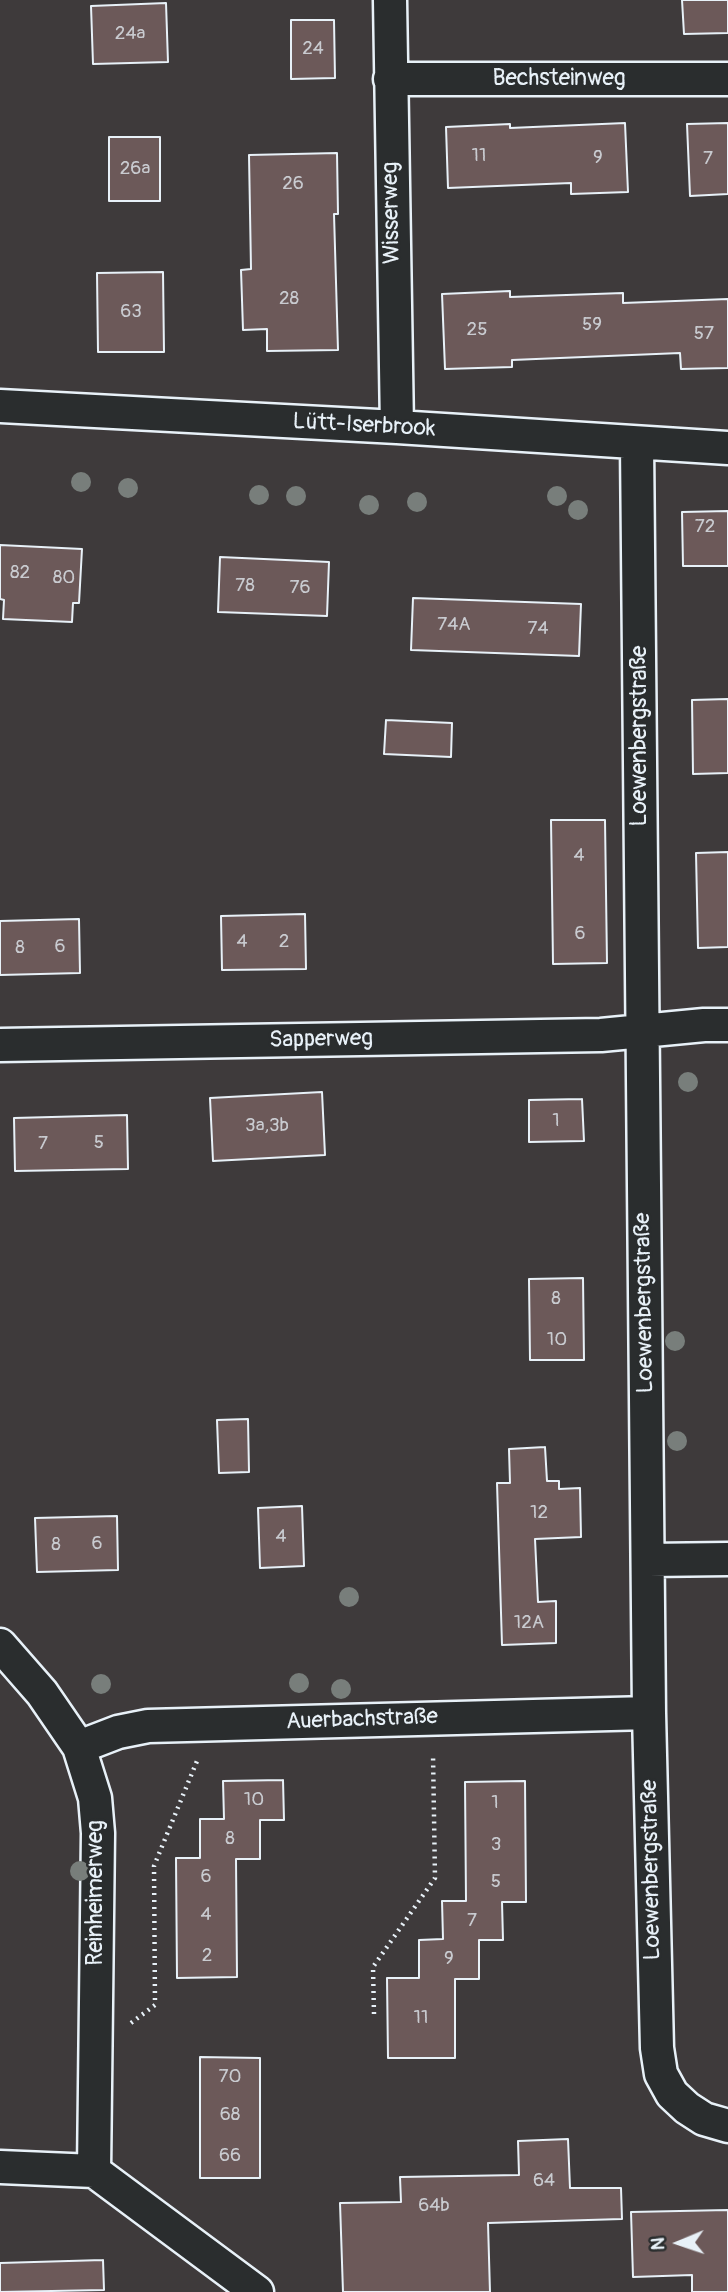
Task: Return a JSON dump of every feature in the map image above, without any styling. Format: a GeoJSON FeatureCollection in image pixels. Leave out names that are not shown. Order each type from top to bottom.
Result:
{"type":"FeatureCollection","features":[{"type":"Feature","properties":{"kind":"street","name":"Wisserweg"},"geometry":{"type":"LineString","coordinates":[[390,0],[397,427]]}},
{"type":"Feature","properties":{"kind":"street","name":"Bechsteinweg"},"geometry":{"type":"LineString","coordinates":[[390,79],[728,79]]}},
{"type":"Feature","properties":{"kind":"street","name":"Lütt-Iserbrook"},"geometry":{"type":"LineString","coordinates":[[0,406],[728,448]]}},
{"type":"Feature","properties":{"kind":"street","name":"Loewenbergstraße"},"geometry":{"type":"LineString","coordinates":[[637,444],[649,1713],[657,2048],[662,2074],[672,2094],[704,2119],[728,2126]]}},
{"type":"Feature","properties":{"kind":"street","name":"Sapperweg"},"geometry":{"type":"LineString","coordinates":[[0,1045],[601,1035],[728,1025]]}},
{"type":"Feature","properties":{"kind":"street"},"geometry":{"type":"LineString","coordinates":[[649,1560],[728,1559]]}},
{"type":"Feature","properties":{"kind":"street","name":"Reinheimerweg"},"geometry":{"type":"LineString","coordinates":[[0,1645],[41,1693],[79,1747],[95,1798],[99,1833],[94,2171]]}},
{"type":"Feature","properties":{"kind":"street","name":"Auerbachstraße"},"geometry":{"type":"LineString","coordinates":[[79,1747],[139,1727],[649,1713]]}},
{"type":"Feature","properties":{"kind":"street"},"geometry":{"type":"LineString","coordinates":[[0,2167],[94,2171],[257,2292]]}},
{"type":"Feature","properties":{"kind":"path"},"geometry":{"type":"LineString","coordinates":[[374,2014],[373,1967],[435,1878],[432,1718]]}},
{"type":"Feature","properties":{"kind":"path"},"geometry":{"type":"LineString","coordinates":[[95,2052],[155,2005],[154,1866],[211,1724]]}},
{"type":"Feature","properties":{"kind":"building"},"geometry":{"type":"Polygon","coordinates":[[[682,0],[728,0],[728,33],[684,34],[682,0]]]}},
{"type":"Feature","properties":{"kind":"building"},"geometry":{"type":"Polygon","coordinates":[[[166,3],[168,62],[93,64],[91,6],[166,3]]]}},
{"type":"Feature","properties":{"kind":"building"},"geometry":{"type":"Polygon","coordinates":[[[291,20],[334,20],[335,78],[291,79],[291,20]]]}},
{"type":"Feature","properties":{"kind":"building"},"geometry":{"type":"Polygon","coordinates":[[[625,123],[628,192],[571,194],[571,183],[448,188],[446,127],[510,124],[510,128],[625,123]]]}},
{"type":"Feature","properties":{"kind":"building"},"geometry":{"type":"Polygon","coordinates":[[[728,123],[728,194],[690,196],[687,124],[728,123]]]}},
{"type":"Feature","properties":{"kind":"building"},"geometry":{"type":"Polygon","coordinates":[[[109,137],[160,137],[160,201],[109,201],[109,137]]]}},
{"type":"Feature","properties":{"kind":"building"},"geometry":{"type":"Polygon","coordinates":[[[337,153],[338,214],[334,214],[338,350],[267,351],[267,329],[243,330],[241,270],[251,269],[249,155],[337,153]]]}},
{"type":"Feature","properties":{"kind":"building"},"geometry":{"type":"Polygon","coordinates":[[[163,272],[164,352],[98,352],[97,273],[163,272]]]}},
{"type":"Feature","properties":{"kind":"building"},"geometry":{"type":"Polygon","coordinates":[[[510,291],[510,297],[623,293],[623,303],[728,299],[728,368],[681,369],[680,353],[512,360],[512,367],[445,369],[442,294],[510,291]]]}},
{"type":"Feature","properties":{"kind":"building"},"geometry":{"type":"Polygon","coordinates":[[[728,511],[728,566],[683,566],[682,512],[728,511]]]}},
{"type":"Feature","properties":{"kind":"building"},"geometry":{"type":"Polygon","coordinates":[[[0,545],[82,549],[79,603],[73,603],[72,622],[3,619],[4,600],[0,599],[0,545]]]}},
{"type":"Feature","properties":{"kind":"building"},"geometry":{"type":"Polygon","coordinates":[[[220,557],[329,562],[327,616],[218,612],[220,557]]]}},
{"type":"Feature","properties":{"kind":"building"},"geometry":{"type":"Polygon","coordinates":[[[413,598],[581,604],[579,656],[411,650],[413,598]]]}},
{"type":"Feature","properties":{"kind":"building"},"geometry":{"type":"Polygon","coordinates":[[[728,699],[728,773],[693,774],[692,700],[728,699]]]}},
{"type":"Feature","properties":{"kind":"building"},"geometry":{"type":"Polygon","coordinates":[[[386,720],[452,723],[451,757],[384,754],[386,720]]]}},
{"type":"Feature","properties":{"kind":"building"},"geometry":{"type":"Polygon","coordinates":[[[551,820],[605,820],[607,963],[553,964],[551,820]]]}},
{"type":"Feature","properties":{"kind":"building"},"geometry":{"type":"Polygon","coordinates":[[[728,852],[728,947],[698,948],[696,853],[728,852]]]}},
{"type":"Feature","properties":{"kind":"building"},"geometry":{"type":"Polygon","coordinates":[[[305,914],[306,969],[222,970],[221,916],[305,914]]]}},
{"type":"Feature","properties":{"kind":"building"},"geometry":{"type":"Polygon","coordinates":[[[79,919],[80,973],[0,975],[0,921],[79,919]]]}},
{"type":"Feature","properties":{"kind":"building"},"geometry":{"type":"Polygon","coordinates":[[[322,1092],[325,1155],[213,1161],[210,1098],[322,1092]]]}},
{"type":"Feature","properties":{"kind":"building"},"geometry":{"type":"Polygon","coordinates":[[[582,1099],[584,1141],[529,1142],[529,1100],[582,1099]]]}},
{"type":"Feature","properties":{"kind":"building"},"geometry":{"type":"Polygon","coordinates":[[[127,1115],[128,1169],[15,1171],[14,1118],[127,1115]]]}},
{"type":"Feature","properties":{"kind":"building"},"geometry":{"type":"Polygon","coordinates":[[[583,1278],[584,1360],[530,1360],[529,1279],[583,1278]]]}},
{"type":"Feature","properties":{"kind":"building"},"geometry":{"type":"Polygon","coordinates":[[[248,1419],[249,1472],[219,1473],[217,1420],[248,1419]]]}},
{"type":"Feature","properties":{"kind":"building"},"geometry":{"type":"Polygon","coordinates":[[[545,1447],[547,1481],[559,1481],[559,1489],[580,1488],[581,1537],[535,1539],[538,1602],[556,1601],[556,1643],[502,1645],[497,1483],[510,1483],[509,1449],[545,1447]]]}},
{"type":"Feature","properties":{"kind":"building"},"geometry":{"type":"Polygon","coordinates":[[[302,1506],[304,1566],[260,1568],[258,1508],[302,1506]]]}},
{"type":"Feature","properties":{"kind":"building"},"geometry":{"type":"Polygon","coordinates":[[[117,1516],[118,1570],[37,1572],[35,1518],[117,1516]]]}},
{"type":"Feature","properties":{"kind":"building"},"geometry":{"type":"Polygon","coordinates":[[[283,1780],[284,1820],[260,1820],[260,1859],[236,1859],[237,1977],[177,1978],[176,1858],[200,1858],[200,1819],[224,1819],[223,1781],[283,1780]]]}},
{"type":"Feature","properties":{"kind":"building"},"geometry":{"type":"Polygon","coordinates":[[[525,1781],[526,1902],[502,1902],[503,1940],[479,1940],[479,1979],[455,1979],[455,2058],[388,2058],[387,1978],[419,1978],[419,1940],[443,1939],[442,1901],[466,1901],[465,1782],[525,1781]]]}},
{"type":"Feature","properties":{"kind":"building"},"geometry":{"type":"Polygon","coordinates":[[[200,2057],[260,2058],[260,2178],[200,2178],[200,2057]]]}},
{"type":"Feature","properties":{"kind":"building"},"geometry":{"type":"Polygon","coordinates":[[[568,2139],[570,2188],[621,2188],[622,2219],[488,2223],[490,2292],[343,2292],[340,2203],[401,2202],[400,2177],[519,2175],[518,2141],[568,2139]]]}},
{"type":"Feature","properties":{"kind":"building"},"geometry":{"type":"Polygon","coordinates":[[[728,2210],[728,2292],[692,2292],[692,2275],[633,2277],[631,2212],[728,2210]]]}},
{"type":"Feature","properties":{"kind":"building"},"geometry":{"type":"Polygon","coordinates":[[[103,2260],[104,2290],[0,2292],[0,2263],[103,2260]]]}}]}
